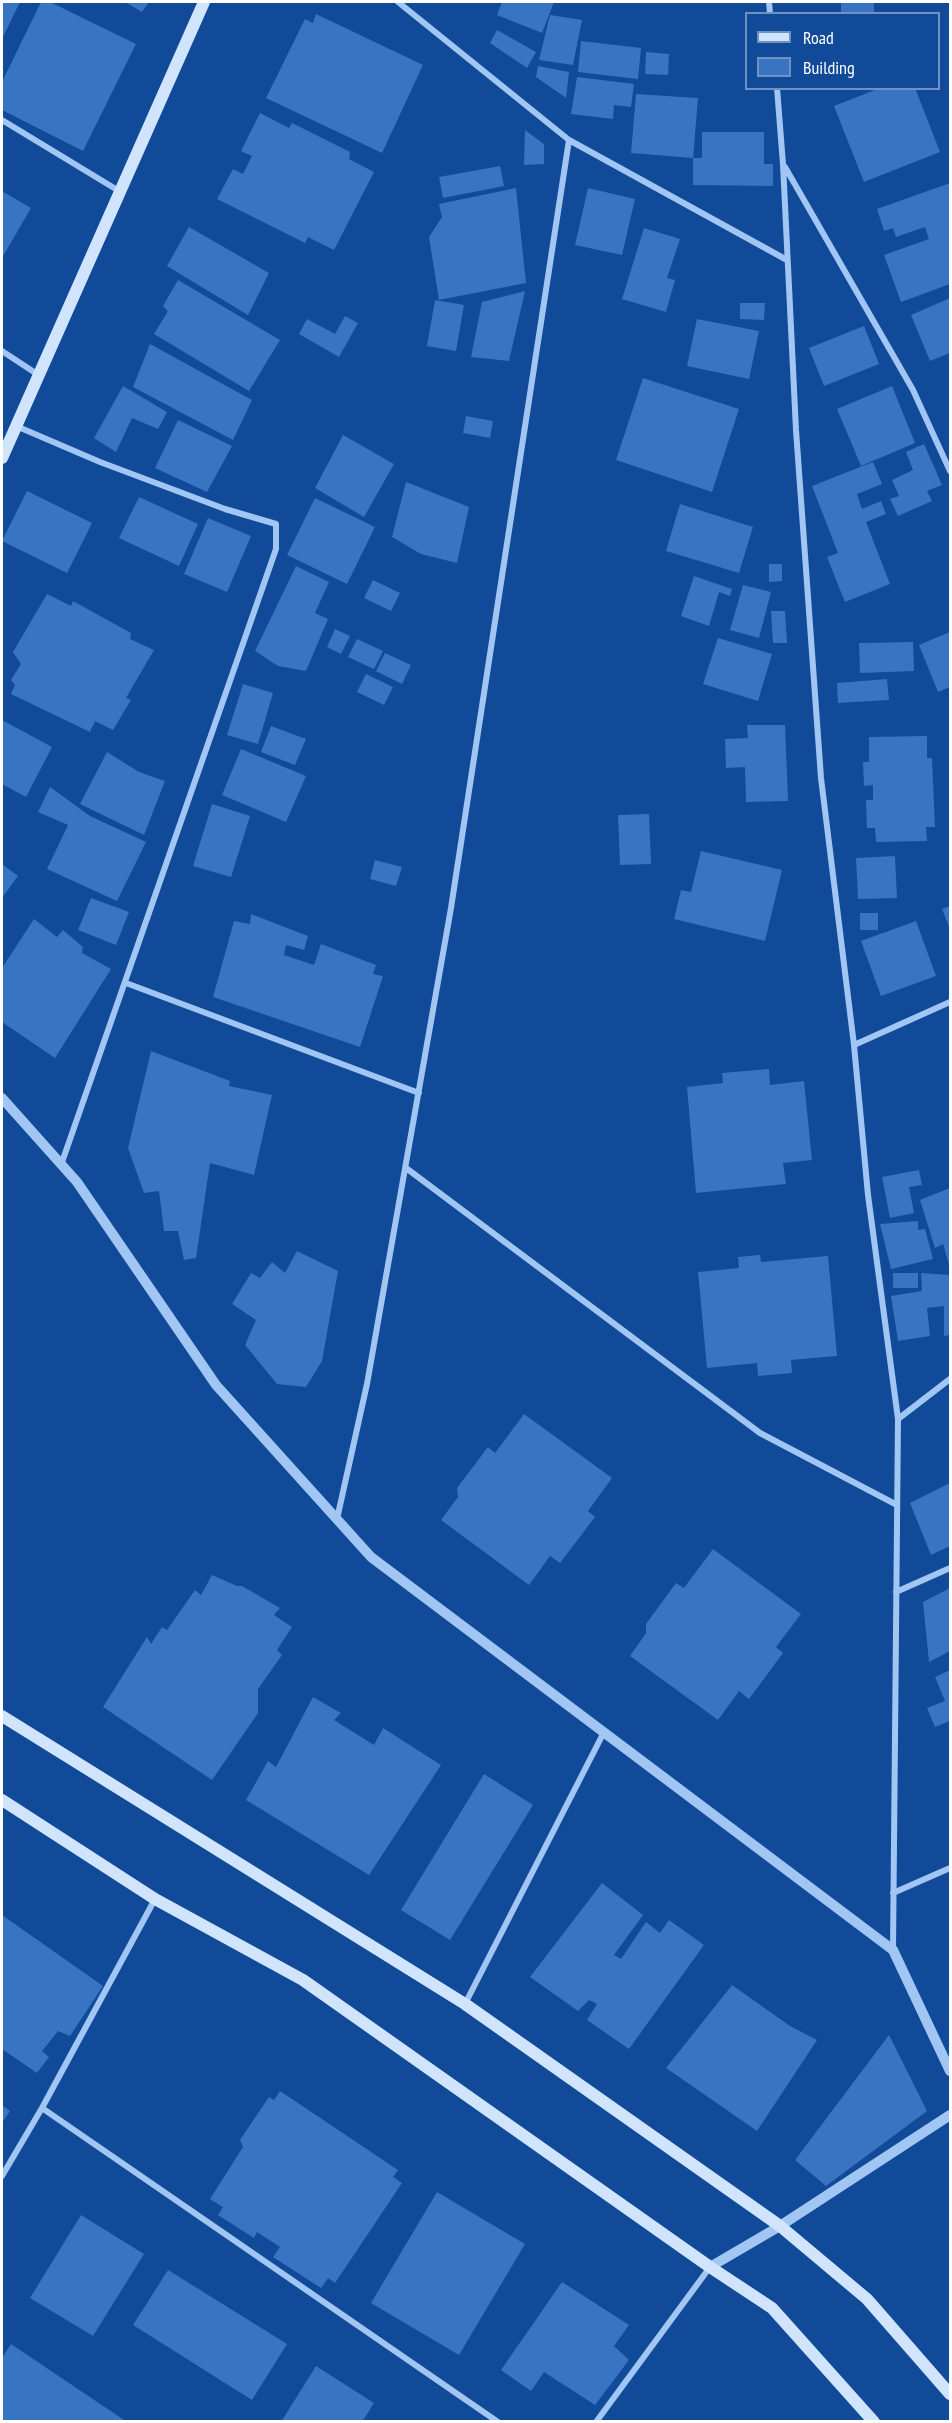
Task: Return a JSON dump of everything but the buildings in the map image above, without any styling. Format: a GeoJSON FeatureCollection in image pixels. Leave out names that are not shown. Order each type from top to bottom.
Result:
{"type":"FeatureCollection","features":[{"type":"Feature","properties":{"kind":"main road"},"geometry":{"type":"LineString","coordinates":[[2,458],[118,191],[204,2]]}},
{"type":"Feature","properties":{"kind":"main road"},"geometry":{"type":"LineString","coordinates":[[2,1716],[465,2004],[780,2226],[867,2299],[951,2394]]}},
{"type":"Feature","properties":{"kind":"main road"},"geometry":{"type":"LineString","coordinates":[[2,1800],[154,1899],[303,1980],[710,2267],[772,2308],[874,2421]]}},
{"type":"Feature","properties":{"kind":"street"},"geometry":{"type":"LineString","coordinates":[[398,2],[569,140],[787,260]]}},
{"type":"Feature","properties":{"kind":"street"},"geometry":{"type":"LineString","coordinates":[[777,90],[796,430],[821,778],[854,1046],[868,1195],[898,1419],[893,1950],[951,2071]]}},
{"type":"Feature","properties":{"kind":"street"},"geometry":{"type":"LineString","coordinates":[[2,120],[118,191]]}},
{"type":"Feature","properties":{"kind":"street"},"geometry":{"type":"LineString","coordinates":[[337,1519],[367,1384],[452,908],[569,140]]}},
{"type":"Feature","properties":{"kind":"street"},"geometry":{"type":"LineString","coordinates":[[783,164],[914,390],[951,471]]}},
{"type":"Feature","properties":{"kind":"street"},"geometry":{"type":"LineString","coordinates":[[2,351],[37,374]]}},
{"type":"Feature","properties":{"kind":"street"},"geometry":{"type":"LineString","coordinates":[[16,426],[100,462],[215,505],[276,524],[276,549],[61,1165]]}},
{"type":"Feature","properties":{"kind":"street"},"geometry":{"type":"LineString","coordinates":[[126,982],[419,1093]]}},
{"type":"Feature","properties":{"kind":"street"},"geometry":{"type":"LineString","coordinates":[[854,1046],[951,1002]]}},
{"type":"Feature","properties":{"kind":"street"},"geometry":{"type":"LineString","coordinates":[[2,1098],[77,1182],[216,1385],[371,1557],[893,1950]]}},
{"type":"Feature","properties":{"kind":"street"},"geometry":{"type":"LineString","coordinates":[[406,1168],[760,1432],[897,1505]]}},
{"type":"Feature","properties":{"kind":"street"},"geometry":{"type":"LineString","coordinates":[[898,1419],[951,1379]]}},
{"type":"Feature","properties":{"kind":"street"},"geometry":{"type":"LineString","coordinates":[[896,1592],[951,1568]]}},
{"type":"Feature","properties":{"kind":"street"},"geometry":{"type":"LineString","coordinates":[[465,2004],[604,1732]]}},
{"type":"Feature","properties":{"kind":"street"},"geometry":{"type":"LineString","coordinates":[[893,1893],[951,1868]]}},
{"type":"Feature","properties":{"kind":"street"},"geometry":{"type":"LineString","coordinates":[[2,2176],[42,2108],[154,1899]]}},
{"type":"Feature","properties":{"kind":"street"},"geometry":{"type":"LineString","coordinates":[[42,2108],[498,2421]]}},
{"type":"Feature","properties":{"kind":"street"},"geometry":{"type":"LineString","coordinates":[[596,2421],[710,2267],[780,2226],[951,2115]]}}]}
